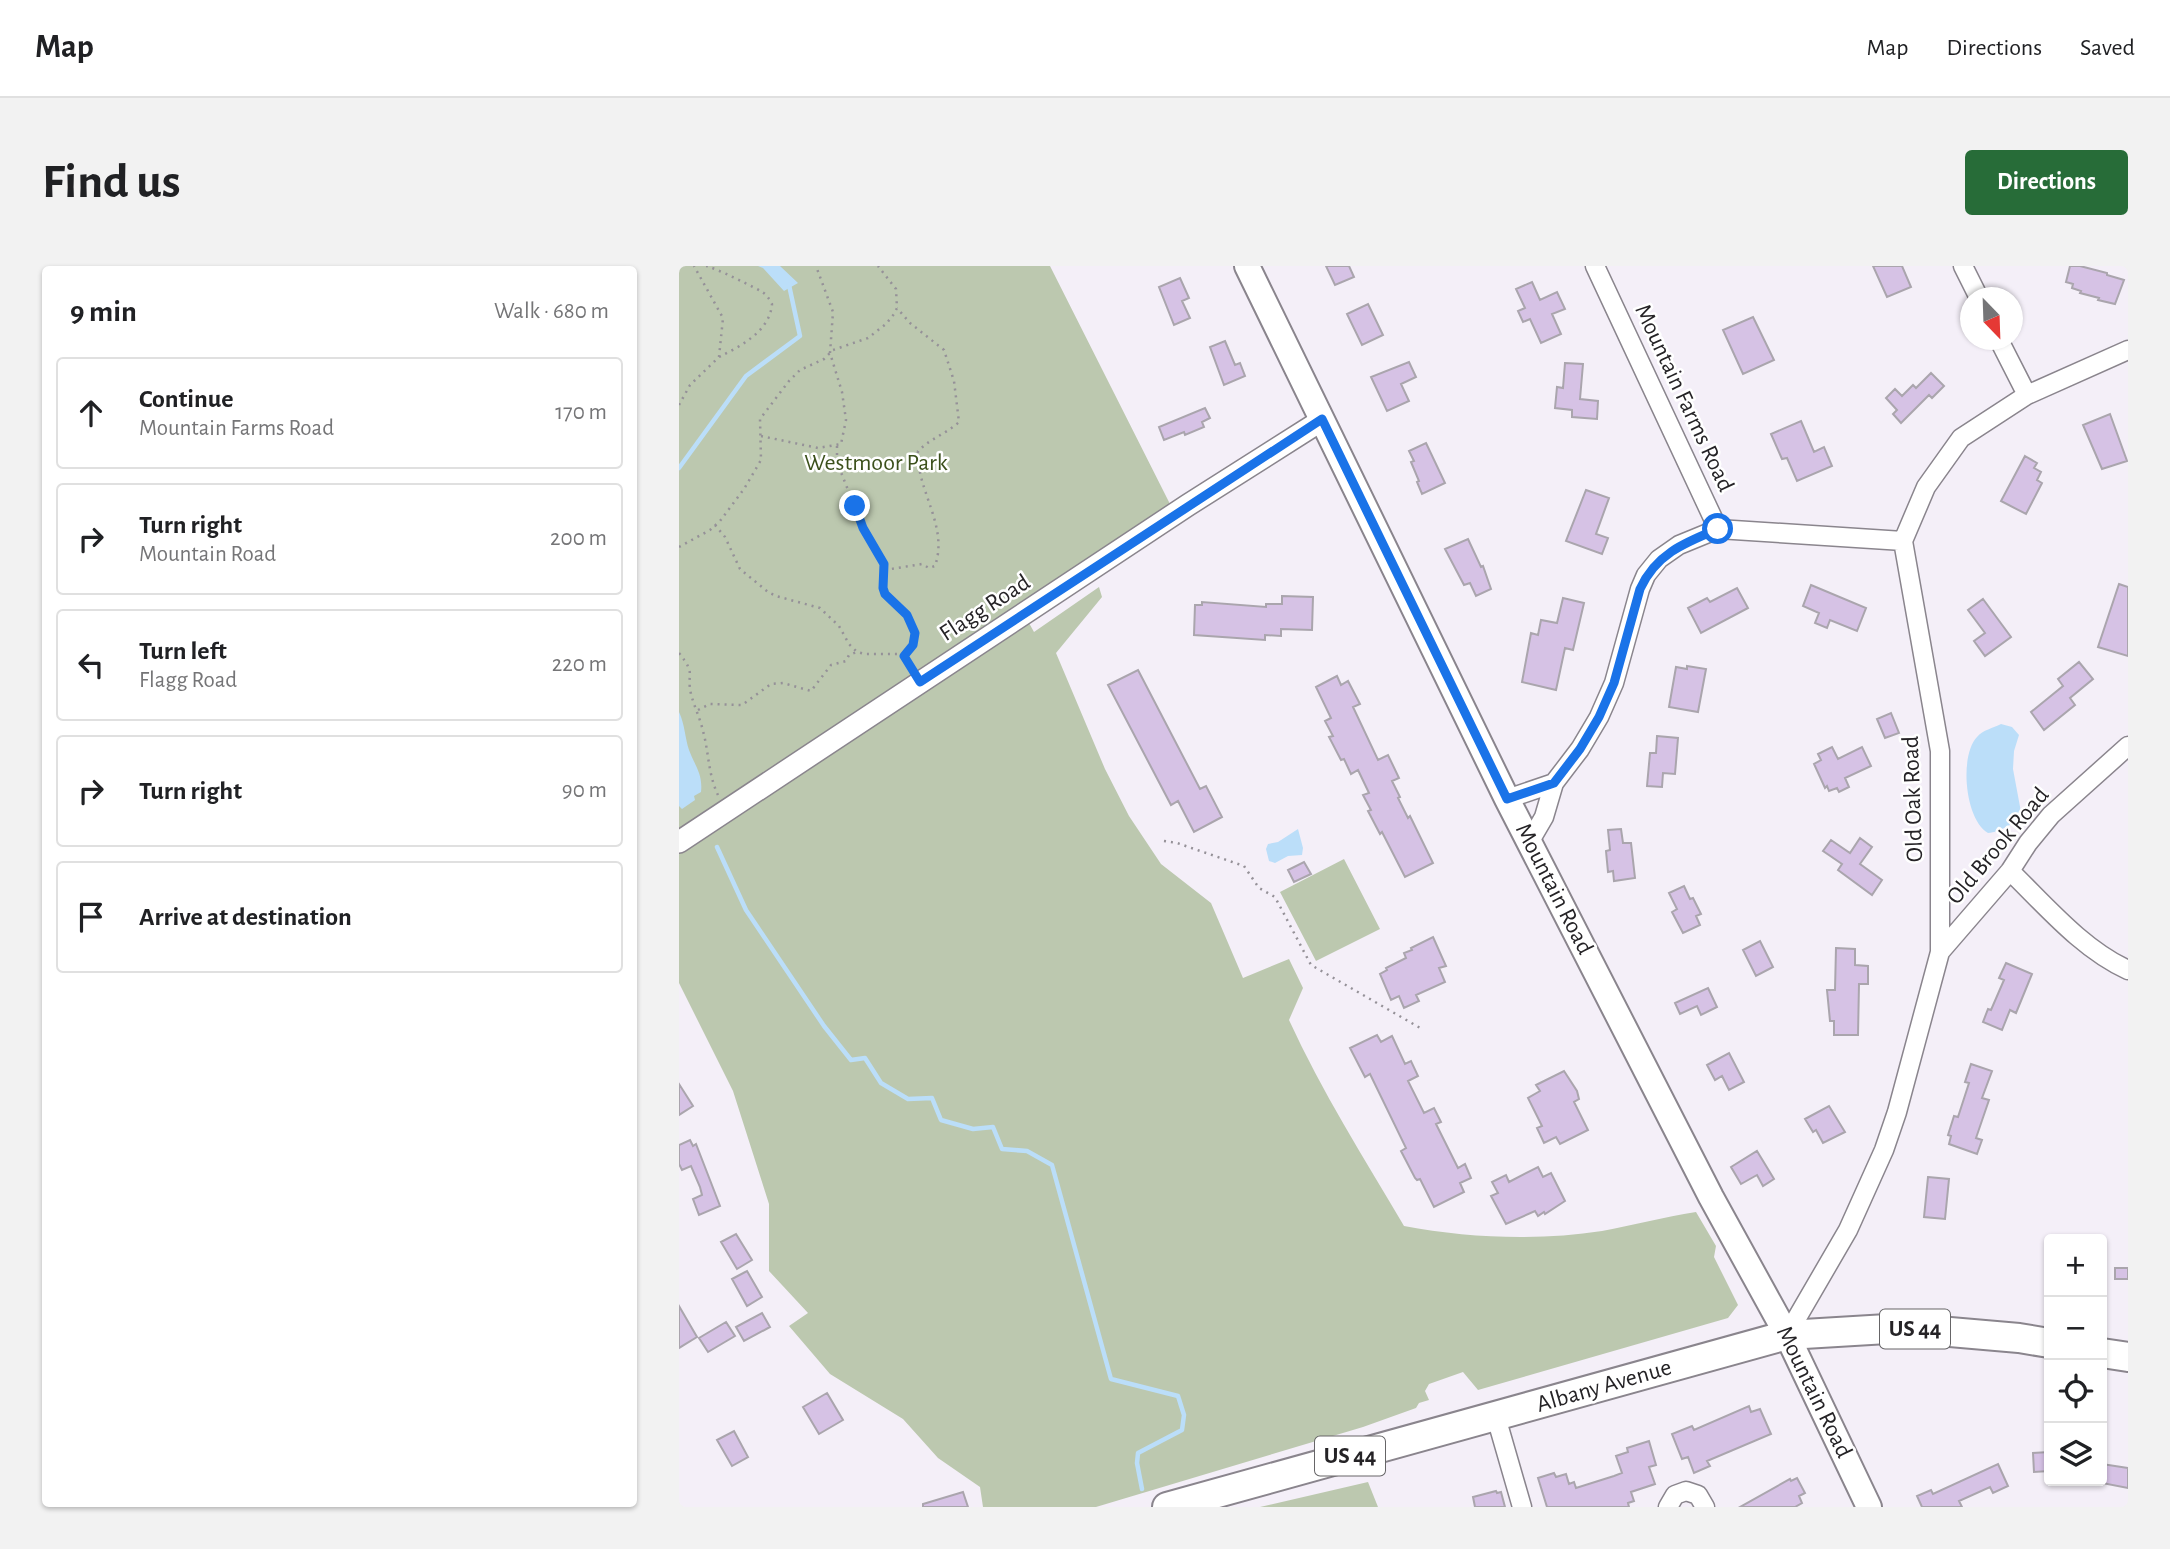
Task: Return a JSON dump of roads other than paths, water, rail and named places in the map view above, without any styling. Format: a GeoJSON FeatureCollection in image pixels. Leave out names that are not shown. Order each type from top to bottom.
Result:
{"type":"FeatureCollection","features":[{"type":"Feature","properties":{"kind":"highway","name":"Albany Avenue"},"geometry":{"type":"LineString","coordinates":[[1167,1507],[1787,1335],[1903,1328],[2044,1342]]}},
{"type":"Feature","properties":{"kind":"highway"},"geometry":{"type":"LineString","coordinates":[[2107,1354],[2128,1357]]}},
{"type":"Feature","properties":{"kind":"main road","name":"Mountain Road"},"geometry":{"type":"LineString","coordinates":[[1247,266],[1507,799],[1711,1197],[1787,1335],[1869,1507]]}},
{"type":"Feature","properties":{"kind":"street","name":"Mountain Farms Road"},"geometry":{"type":"LineString","coordinates":[[1529,841],[1544,817],[1554,783],[1580,749],[1599,717],[1614,683],[1646,575],[1659,559],[1678,545],[1718,529],[1595,266]]}},
{"type":"Feature","properties":{"kind":"street"},"geometry":{"type":"LineString","coordinates":[[1963,266],[1974,287]]}},
{"type":"Feature","properties":{"kind":"street"},"geometry":{"type":"LineString","coordinates":[[2004,350],[2027,395]]}},
{"type":"Feature","properties":{"kind":"street"},"geometry":{"type":"LineString","coordinates":[[1718,529],[1903,541],[1926,487],[1961,438],[2027,395],[2128,350]]}},
{"type":"Feature","properties":{"kind":"street","name":"Flagg Road"},"geometry":{"type":"LineString","coordinates":[[679,842],[1322,419]]}},
{"type":"Feature","properties":{"kind":"street","name":"Old Oak Road"},"geometry":{"type":"LineString","coordinates":[[1787,1335],[1848,1230],[1867,1191],[1897,1112],[1940,952],[1940,751],[1903,541]]}},
{"type":"Feature","properties":{"kind":"street","name":"Old Brook Road"},"geometry":{"type":"LineString","coordinates":[[1940,952],[2010,872],[2028,843],[2051,815],[2128,746]]}},
{"type":"Feature","properties":{"kind":"street"},"geometry":{"type":"LineString","coordinates":[[1507,799],[1554,783]]}},
{"type":"Feature","properties":{"kind":"street"},"geometry":{"type":"LineString","coordinates":[[2010,872],[2073,932],[2096,951],[2128,970]]}},
{"type":"Feature","properties":{"kind":"street"},"geometry":{"type":"LineString","coordinates":[[1496,1417],[1522,1507]]}},
{"type":"Feature","properties":{"kind":"street"},"geometry":{"type":"LineString","coordinates":[[1668,1507],[1675,1495],[1686,1491],[1699,1495],[1705,1507]]}},
{"type":"Feature","properties":{"kind":"water"},"geometry":{"type":"Polygon","coordinates":[[[758,266],[780,266],[798,283],[784,291],[758,266]]]}},
{"type":"Feature","properties":{"kind":"water"},"geometry":{"type":"Polygon","coordinates":[[[679,712],[689,750],[700,775],[701,786],[701,792],[694,796],[695,800],[682,809],[679,806],[679,712]]]}},
{"type":"Feature","properties":{"kind":"water"},"geometry":{"type":"Polygon","coordinates":[[[2001,724],[2012,727],[2019,735],[2014,751],[2013,769],[2021,812],[2016,820],[2007,826],[1988,833],[1980,826],[1970,802],[1967,787],[1968,758],[1977,737],[2001,724]]]}},
{"type":"Feature","properties":{"kind":"water"},"geometry":{"type":"Polygon","coordinates":[[[1298,829],[1302,855],[1288,856],[1275,863],[1269,861],[1266,849],[1268,844],[1278,842],[1298,829]]]}},
{"type":"Feature","properties":{"kind":"waterway"},"geometry":{"type":"LineString","coordinates":[[679,468],[746,376],[800,336],[789,285]]}},
{"type":"Feature","properties":{"kind":"waterway"},"geometry":{"type":"LineString","coordinates":[[717,847],[746,910],[824,1026],[851,1060],[865,1058],[881,1083],[908,1099],[932,1098],[941,1120],[973,1129],[993,1127],[1002,1149],[1027,1151],[1052,1165],[1111,1379],[1178,1396],[1184,1415],[1182,1430],[1138,1453],[1142,1489]]}},
{"type":"Feature","properties":{"kind":"park label","name":"Westmoor Park"},"geometry":{"type":"Point","coordinates":[876,463]}}]}
